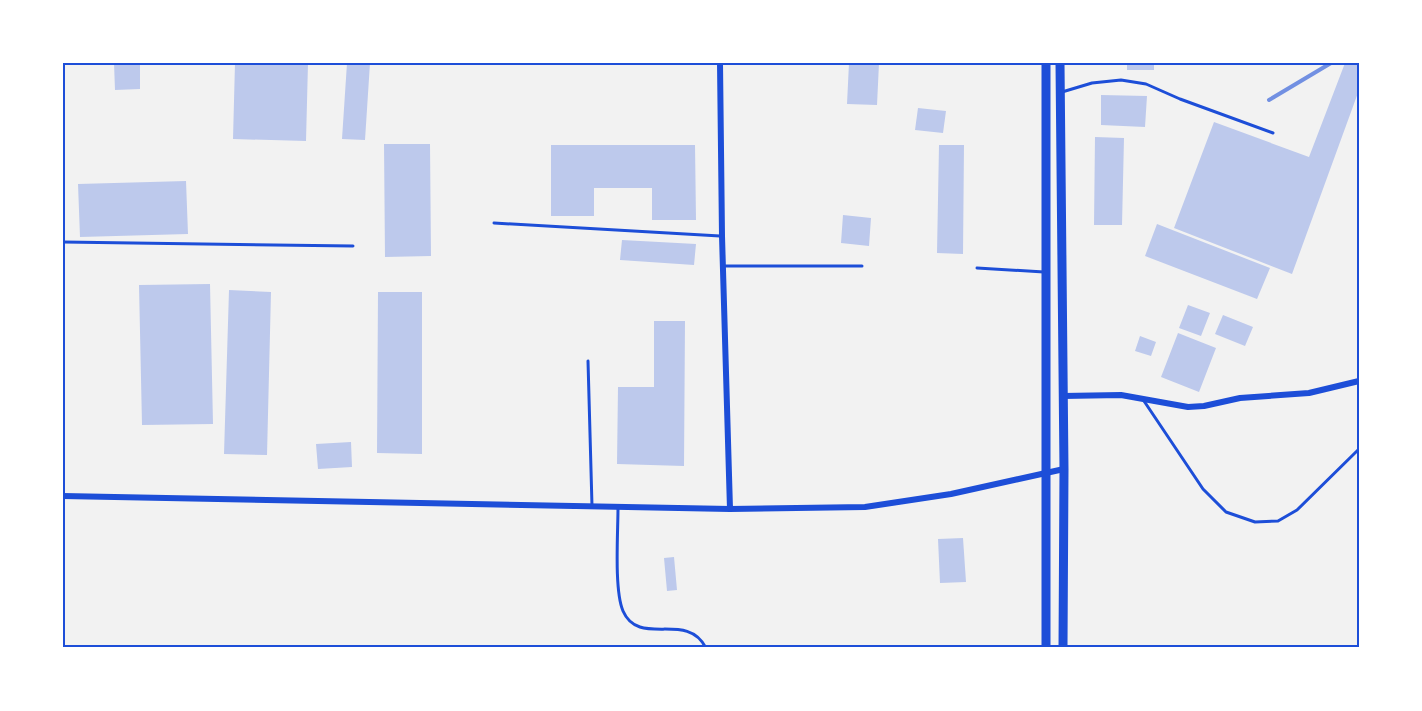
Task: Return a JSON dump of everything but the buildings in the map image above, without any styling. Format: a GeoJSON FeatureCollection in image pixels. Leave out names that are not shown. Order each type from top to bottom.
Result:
{"type":"FeatureCollection","features":[{"type":"Feature","properties":{"kind":"main road"},"geometry":{"type":"LineString","coordinates":[[1046,63],[1046,648]]}},
{"type":"Feature","properties":{"kind":"main road"},"geometry":{"type":"LineString","coordinates":[[1060,63],[1064,469],[1063,648]]}},
{"type":"Feature","properties":{"kind":"street"},"geometry":{"type":"LineString","coordinates":[[720,63],[722,236],[730,509]]}},
{"type":"Feature","properties":{"kind":"street"},"geometry":{"type":"LineString","coordinates":[[1063,396],[1121,395],[1176,405],[1204,406],[1240,398],[1309,393],[1359,381]]}},
{"type":"Feature","properties":{"kind":"street"},"geometry":{"type":"LineString","coordinates":[[63,496],[730,509],[865,507],[951,494],[1064,469]]}},
{"type":"Feature","properties":{"kind":"lane"},"geometry":{"type":"LineString","coordinates":[[1060,92],[1092,83],[1121,80],[1146,84],[1273,133]]}},
{"type":"Feature","properties":{"kind":"lane"},"geometry":{"type":"LineString","coordinates":[[494,223],[722,236]]}},
{"type":"Feature","properties":{"kind":"lane"},"geometry":{"type":"LineString","coordinates":[[63,242],[353,246]]}},
{"type":"Feature","properties":{"kind":"lane"},"geometry":{"type":"LineString","coordinates":[[723,266],[862,266]]}},
{"type":"Feature","properties":{"kind":"lane"},"geometry":{"type":"LineString","coordinates":[[977,268],[1046,272]]}},
{"type":"Feature","properties":{"kind":"lane"},"geometry":{"type":"LineString","coordinates":[[588,361],[592,506]]}},
{"type":"Feature","properties":{"kind":"lane"},"geometry":{"type":"LineString","coordinates":[[1141,397],[1203,489],[1226,512],[1255,522],[1278,521],[1297,510],[1359,449]]}},
{"type":"Feature","properties":{"kind":"lane"},"geometry":{"type":"LineString","coordinates":[[618,507],[619,596],[623,612],[632,623],[646,630],[682,628],[696,635],[706,648]]}},
{"type":"Feature","properties":{"kind":"railway"},"geometry":{"type":"LineString","coordinates":[[1269,100],[1331,63]]}}]}
